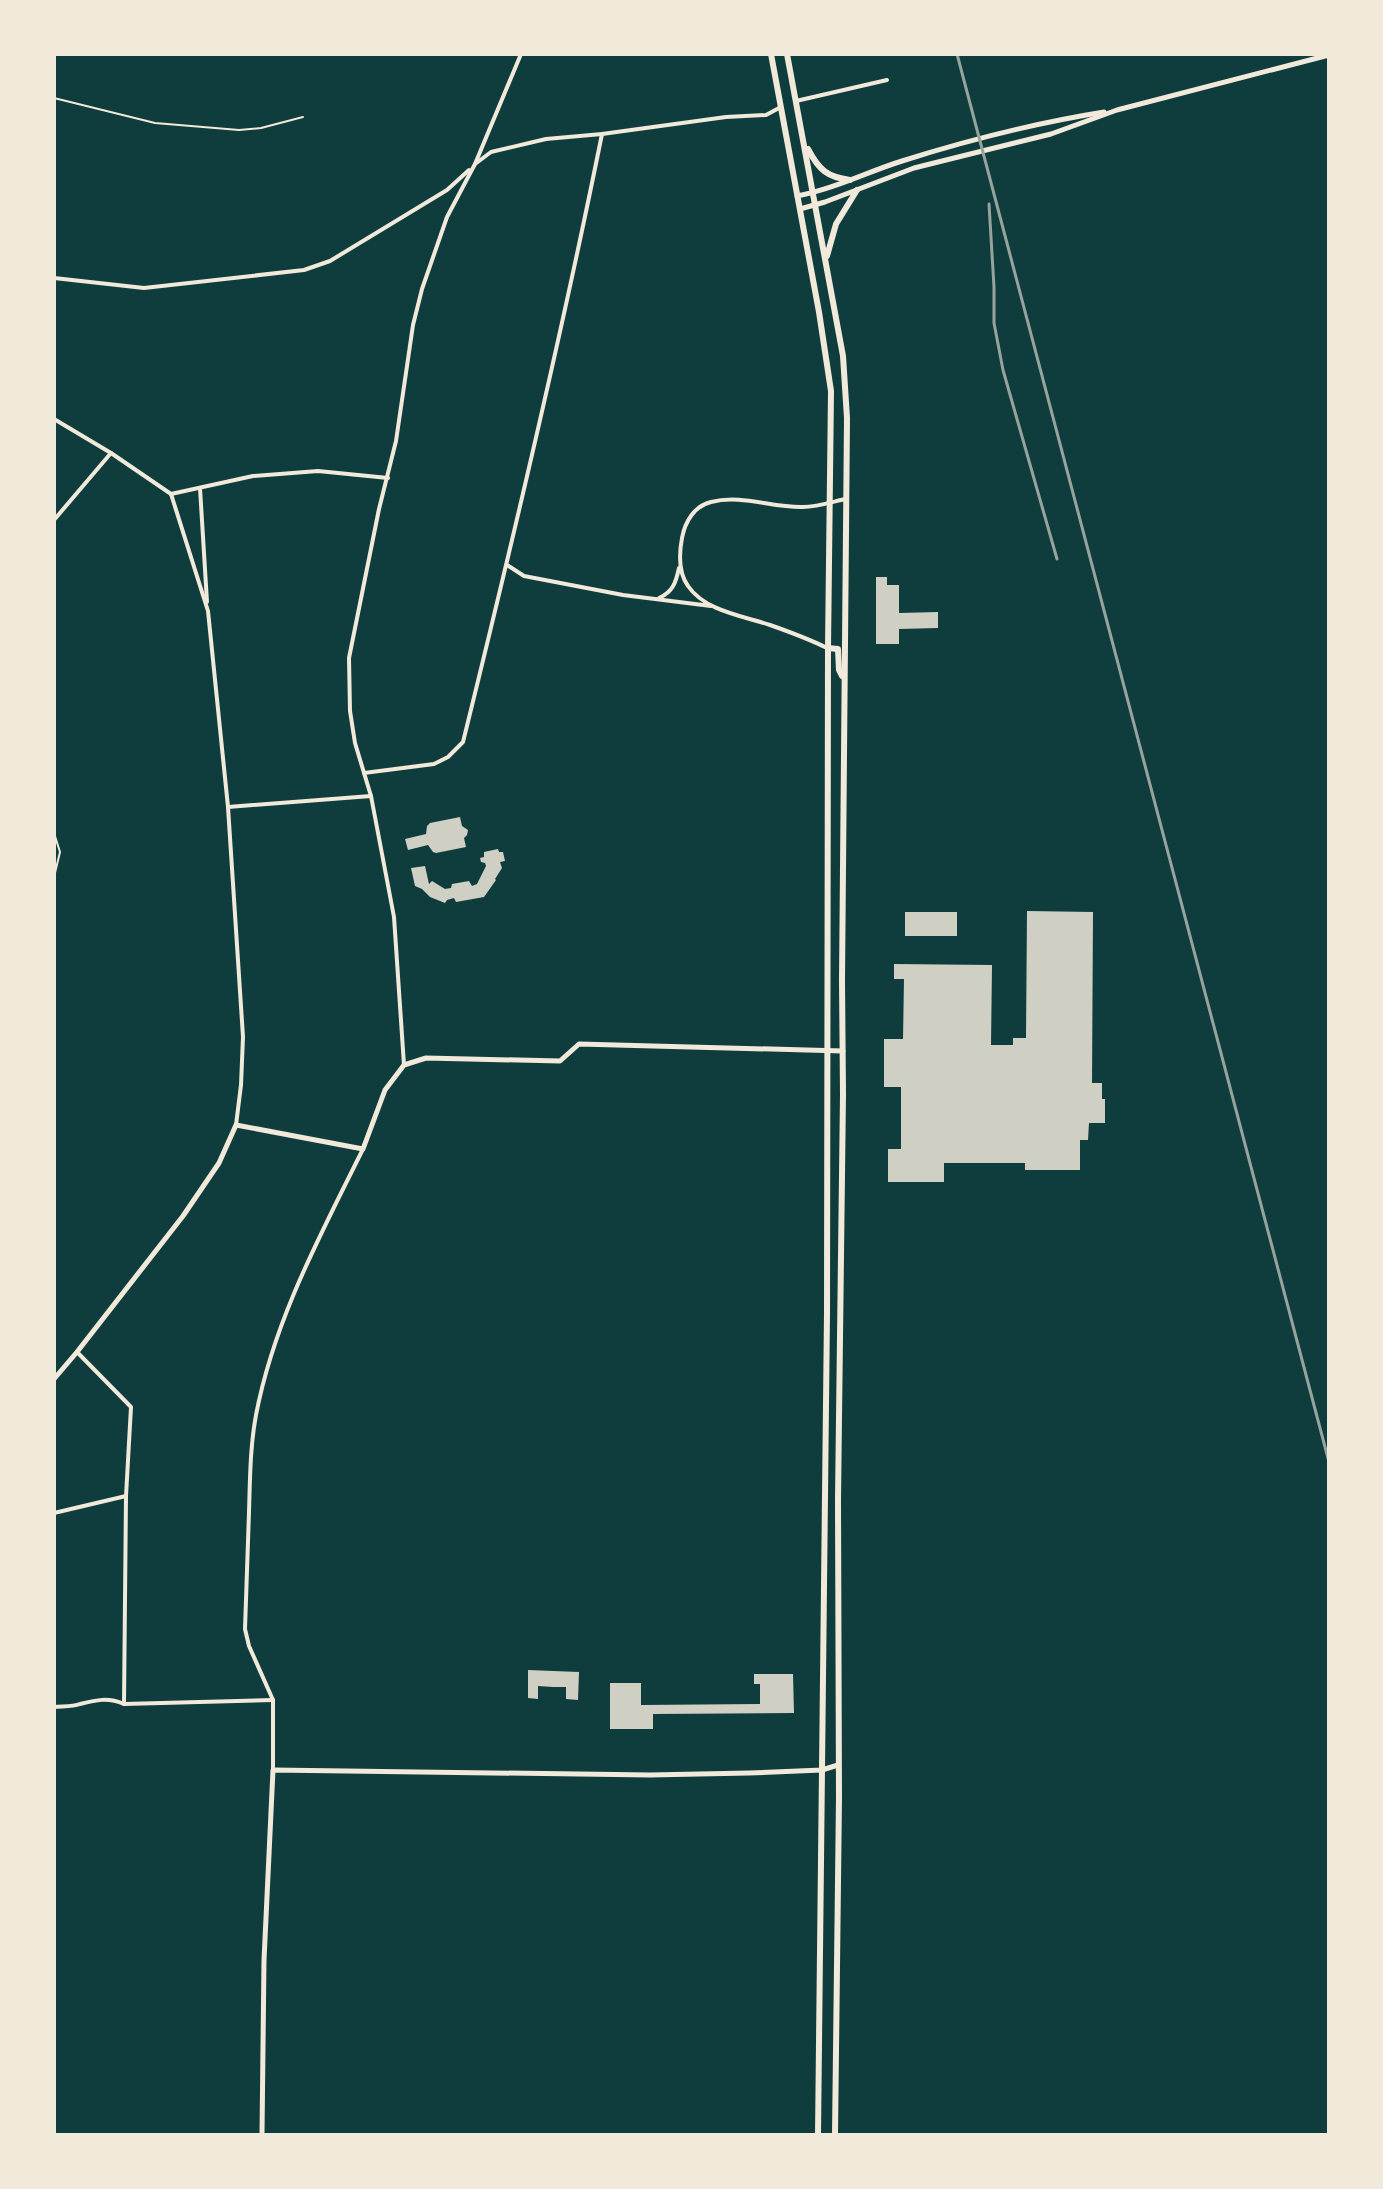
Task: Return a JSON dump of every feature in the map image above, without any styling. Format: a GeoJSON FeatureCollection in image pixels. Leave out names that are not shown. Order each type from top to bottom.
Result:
{"type":"FeatureCollection","features":[{"type":"Feature","properties":{"kind":"main road"},"geometry":{"type":"LineString","coordinates":[[771,54],[828,360],[831,391],[818,2135]]}},
{"type":"Feature","properties":{"kind":"main road"},"geometry":{"type":"LineString","coordinates":[[787,54],[843,356],[847,418],[835,2135]]}},
{"type":"Feature","properties":{"kind":"main road"},"geometry":{"type":"LineString","coordinates":[[803,139],[825,173],[850,180]]}},
{"type":"Feature","properties":{"kind":"main road"},"geometry":{"type":"LineString","coordinates":[[827,268],[828,251],[836,224],[857,190]]}},
{"type":"Feature","properties":{"kind":"main road"},"geometry":{"type":"LineString","coordinates":[[828,648],[838,649],[839,670],[844,679]]}},
{"type":"Feature","properties":{"kind":"street"},"geometry":{"type":"LineString","coordinates":[[404,1065],[394,917],[371,796],[355,743],[350,711],[349,658],[372,539],[396,441],[413,325],[422,289],[447,217],[475,164],[521,54]]}},
{"type":"Feature","properties":{"kind":"street"},"geometry":{"type":"LineString","coordinates":[[800,209],[816,206],[914,168],[1051,134],[1117,110],[1329,55]]}},
{"type":"Feature","properties":{"kind":"street"},"geometry":{"type":"LineString","coordinates":[[796,101],[887,80]]}},
{"type":"Feature","properties":{"kind":"street"},"geometry":{"type":"LineString","coordinates":[[54,278],[144,288],[304,270],[330,261],[447,190],[491,152],[546,139],[766,115],[781,107]]}},
{"type":"Feature","properties":{"kind":"street"},"geometry":{"type":"LineString","coordinates":[[797,196],[911,158],[1047,121],[1117,110]]}},
{"type":"Feature","properties":{"kind":"street"},"geometry":{"type":"LineString","coordinates":[[364,773],[434,764],[448,757],[463,742],[568,304],[602,134]]}},
{"type":"Feature","properties":{"kind":"street"},"geometry":{"type":"LineString","coordinates":[[54,419],[171,494],[208,611]]}},
{"type":"Feature","properties":{"kind":"street"},"geometry":{"type":"LineString","coordinates":[[54,520],[111,453]]}},
{"type":"Feature","properties":{"kind":"street"},"geometry":{"type":"LineString","coordinates":[[171,494],[253,476],[318,471],[388,478]]}},
{"type":"Feature","properties":{"kind":"street"},"geometry":{"type":"LineString","coordinates":[[54,1379],[198,1195],[219,1163],[236,1125],[243,1037],[228,807],[208,611],[200,488]]}},
{"type":"Feature","properties":{"kind":"street"},"geometry":{"type":"LineString","coordinates":[[713,606],[695,594],[682,576],[680,549],[687,522],[694,511],[705,503],[723,499],[803,507],[845,499]]}},
{"type":"Feature","properties":{"kind":"street"},"geometry":{"type":"LineString","coordinates":[[507,565],[524,576],[713,606],[828,648]]}},
{"type":"Feature","properties":{"kind":"street"},"geometry":{"type":"LineString","coordinates":[[657,599],[671,590],[680,565]]}},
{"type":"Feature","properties":{"kind":"street"},"geometry":{"type":"LineString","coordinates":[[228,807],[371,796]]}},
{"type":"Feature","properties":{"kind":"street"},"geometry":{"type":"LineString","coordinates":[[262,2135],[264,1960],[273,1770],[273,1700],[249,1646],[245,1629],[250,1475],[256,1415],[274,1344],[285,1315],[363,1149],[380,1100],[404,1065],[426,1058],[560,1061],[579,1044],[843,1051]]}},
{"type":"Feature","properties":{"kind":"street"},"geometry":{"type":"LineString","coordinates":[[236,1125],[363,1149]]}},
{"type":"Feature","properties":{"kind":"street"},"geometry":{"type":"LineString","coordinates":[[77,1352],[131,1407],[126,1496],[124,1704]]}},
{"type":"Feature","properties":{"kind":"street"},"geometry":{"type":"LineString","coordinates":[[54,1513],[126,1496]]}},
{"type":"Feature","properties":{"kind":"street"},"geometry":{"type":"LineString","coordinates":[[54,1707],[98,1699],[124,1704],[273,1700]]}},
{"type":"Feature","properties":{"kind":"street"},"geometry":{"type":"LineString","coordinates":[[273,1770],[650,1775],[822,1770],[838,1765]]}},
{"type":"Feature","properties":{"kind":"path"},"geometry":{"type":"LineString","coordinates":[[54,98],[155,123],[239,130],[261,128],[303,117]]}},
{"type":"Feature","properties":{"kind":"path"},"geometry":{"type":"LineString","coordinates":[[54,833],[60,852],[54,877]]}},
{"type":"Feature","properties":{"kind":"building"},"geometry":{"type":"Polygon","coordinates":[[[876,577],[887,577],[887,585],[899,585],[899,613],[938,612],[938,628],[899,629],[899,644],[876,644],[876,577]]]}},
{"type":"Feature","properties":{"kind":"building"},"geometry":{"type":"Polygon","coordinates":[[[460,817],[462,826],[468,830],[464,838],[466,847],[436,853],[428,845],[408,850],[405,839],[426,834],[430,823],[460,817]]]}},
{"type":"Feature","properties":{"kind":"building"},"geometry":{"type":"Polygon","coordinates":[[[498,849],[503,852],[505,861],[500,862],[502,868],[484,897],[456,902],[454,898],[445,903],[415,886],[411,868],[425,866],[429,884],[432,881],[445,889],[451,888],[452,884],[469,881],[472,886],[477,884],[486,866],[480,858],[484,857],[484,852],[498,849]]]}},
{"type":"Feature","properties":{"kind":"building"},"geometry":{"type":"Polygon","coordinates":[[[1027,911],[1093,912],[1092,1083],[1102,1083],[1105,1123],[1089,1123],[1088,1140],[1080,1140],[1080,1170],[1025,1170],[1025,1163],[944,1163],[944,1182],[888,1182],[888,1149],[901,1149],[901,1087],[884,1087],[884,1039],[903,1039],[904,979],[894,979],[894,964],[992,965],[991,1045],[1013,1045],[1013,1038],[1026,1038],[1027,911]]]}},
{"type":"Feature","properties":{"kind":"building"},"geometry":{"type":"Polygon","coordinates":[[[905,912],[957,912],[957,936],[905,936],[905,912]]]}},
{"type":"Feature","properties":{"kind":"building"},"geometry":{"type":"Polygon","coordinates":[[[528,1670],[579,1672],[578,1700],[566,1699],[566,1687],[538,1686],[538,1699],[528,1698],[528,1670]]]}},
{"type":"Feature","properties":{"kind":"building"},"geometry":{"type":"Polygon","coordinates":[[[754,1674],[793,1674],[794,1713],[653,1714],[653,1729],[610,1729],[610,1683],[641,1683],[641,1705],[760,1704],[760,1684],[754,1684],[754,1674]]]}},
{"type":"Feature","properties":{"kind":"railway"},"geometry":{"type":"LineString","coordinates":[[957,54],[1329,1462]]}},
{"type":"Feature","properties":{"kind":"railway"},"geometry":{"type":"LineString","coordinates":[[989,204],[994,323],[1003,370],[1057,559]]}}]}
